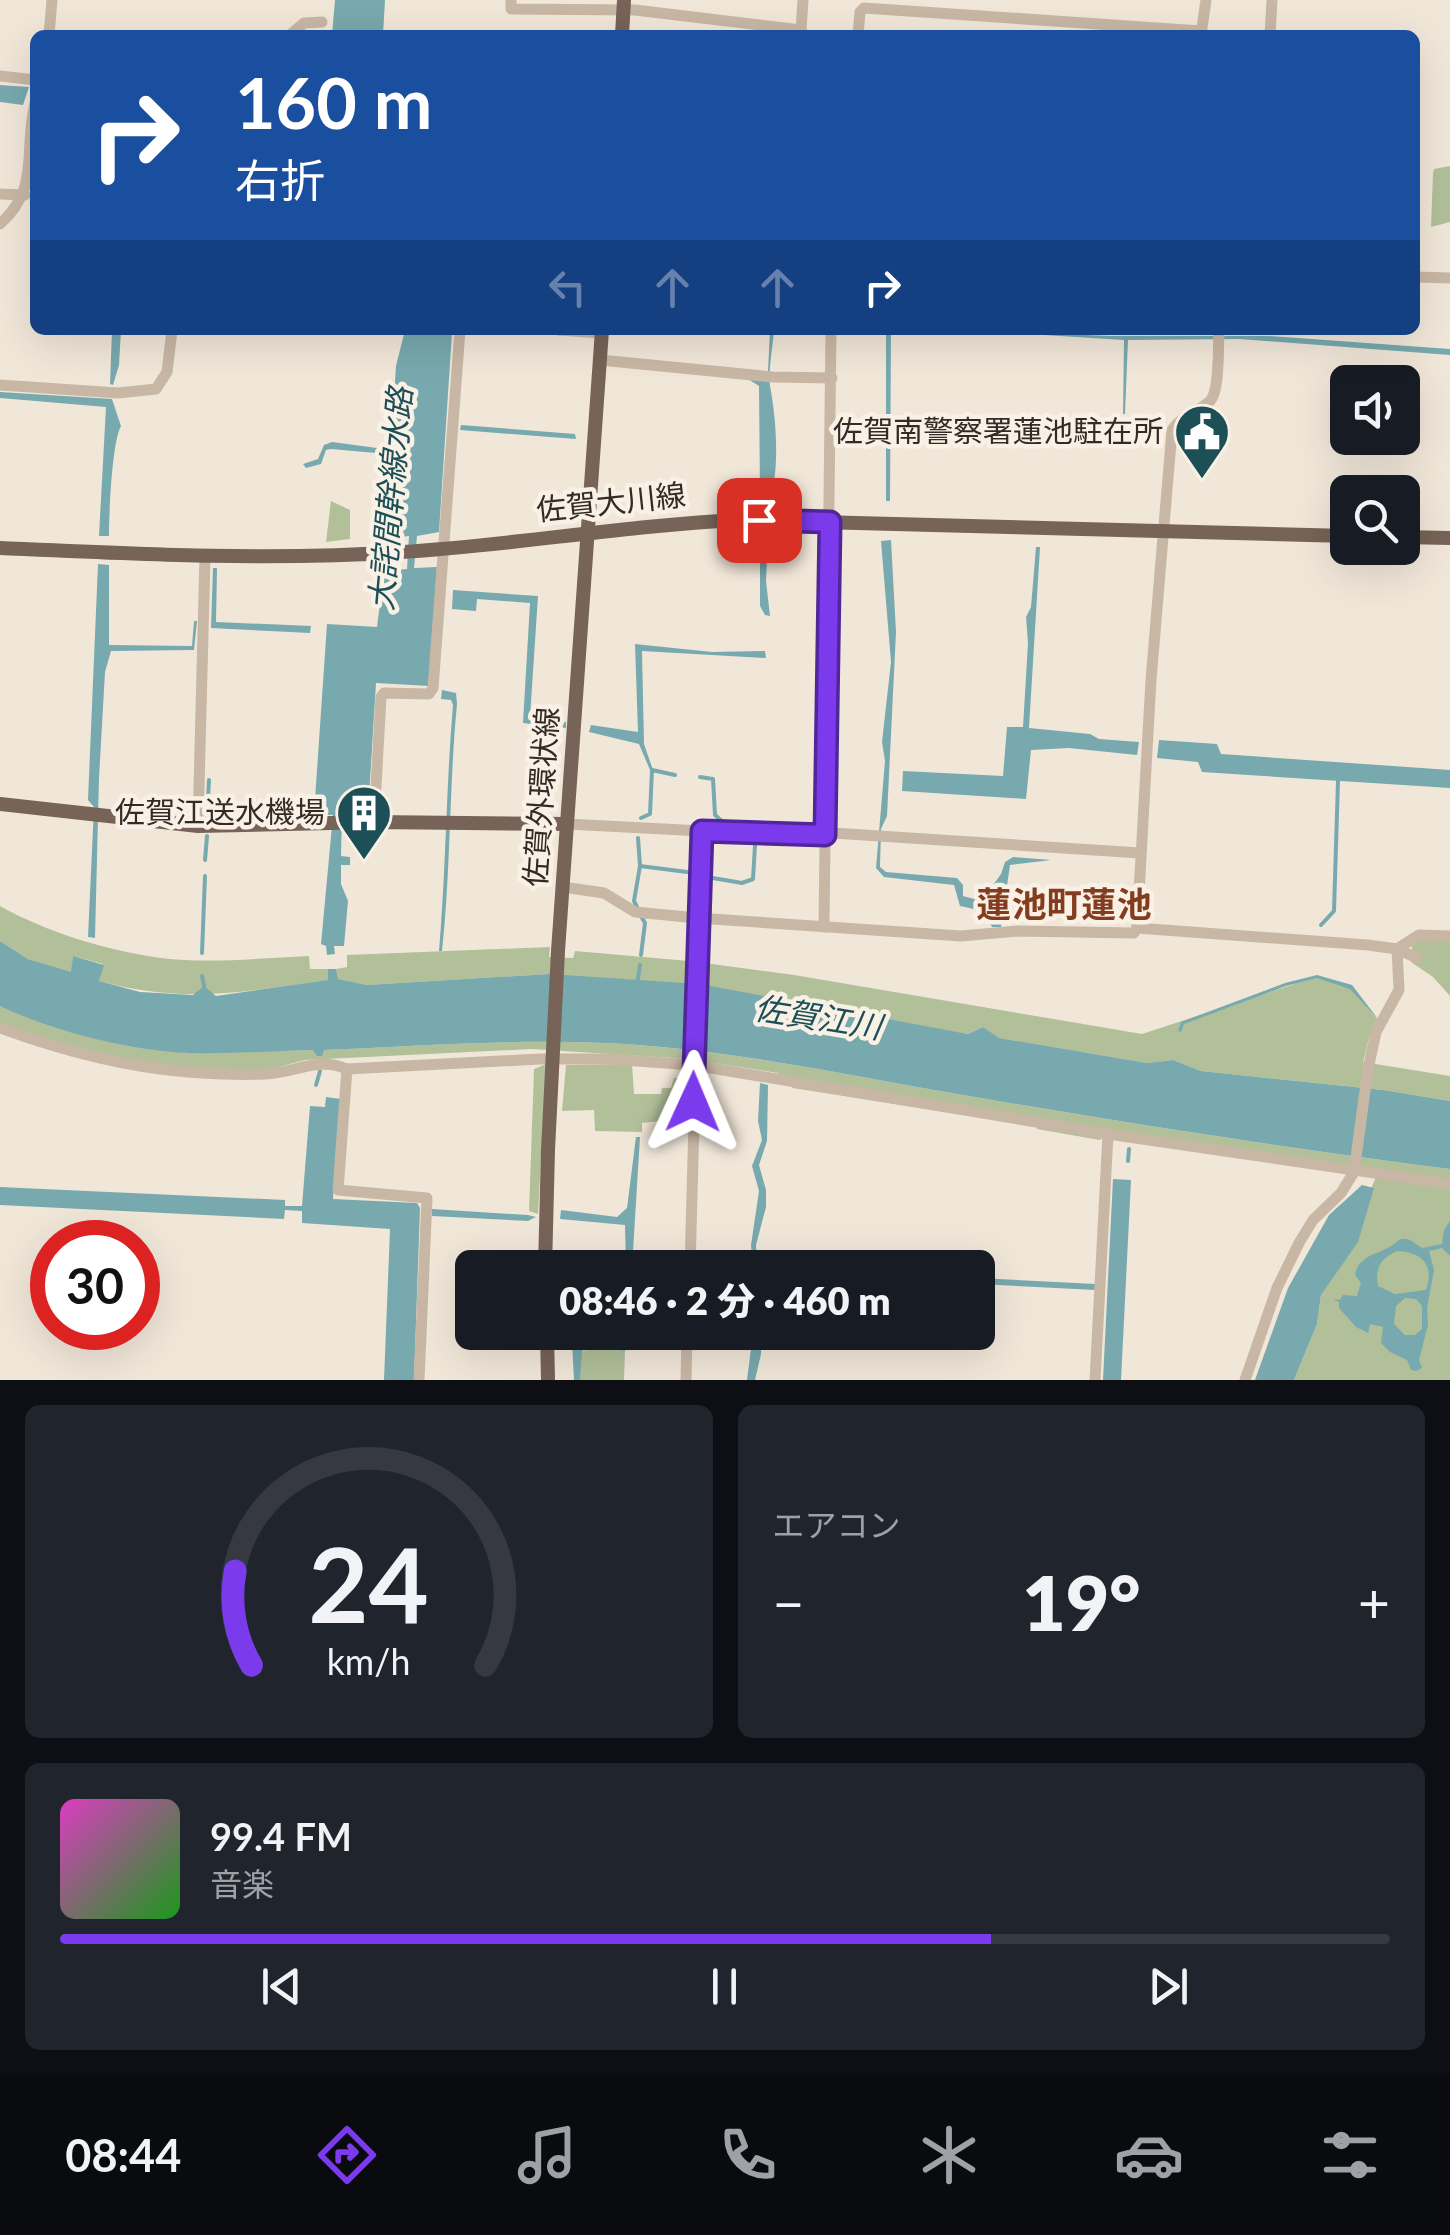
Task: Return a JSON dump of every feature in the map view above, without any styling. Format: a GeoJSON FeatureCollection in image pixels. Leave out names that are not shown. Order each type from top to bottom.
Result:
{"type":"FeatureCollection","features":[{"type":"Feature","properties":{"kind":"main road"},"geometry":{"type":"LineString","coordinates":[[622,30],[624,5]]}},
{"type":"Feature","properties":{"kind":"main road","name":"佐賀外環状線"},"geometry":{"type":"LineString","coordinates":[[547,1250],[558,951],[602,335]]}},
{"type":"Feature","properties":{"kind":"main road","name":"佐賀大川線"},"geometry":{"type":"LineString","coordinates":[[0,548],[206,556],[400,552],[742,520],[1330,536]]}},
{"type":"Feature","properties":{"kind":"main road"},"geometry":{"type":"LineString","coordinates":[[1420,537],[1450,538]]}},
{"type":"Feature","properties":{"kind":"main road"},"geometry":{"type":"LineString","coordinates":[[0,804],[198,826],[374,822],[567,824]]}},
{"type":"Feature","properties":{"kind":"main road"},"geometry":{"type":"LineString","coordinates":[[547,1350],[548,1380]]}},
{"type":"Feature","properties":{"kind":"street"},"geometry":{"type":"LineString","coordinates":[[49,30],[52,0]]}},
{"type":"Feature","properties":{"kind":"street"},"geometry":{"type":"LineString","coordinates":[[511,0],[511,8],[624,5],[790,30]]}},
{"type":"Feature","properties":{"kind":"street"},"geometry":{"type":"LineString","coordinates":[[802,0],[802,30]]}},
{"type":"Feature","properties":{"kind":"street"},"geometry":{"type":"LineString","coordinates":[[1201,30],[1206,0]]}},
{"type":"Feature","properties":{"kind":"street"},"geometry":{"type":"LineString","coordinates":[[1270,30],[1272,0]]}},
{"type":"Feature","properties":{"kind":"street"},"geometry":{"type":"LineString","coordinates":[[858,30],[864,8],[1161,30]]}},
{"type":"Feature","properties":{"kind":"street"},"geometry":{"type":"LineString","coordinates":[[295,30],[304,22],[322,22]]}},
{"type":"Feature","properties":{"kind":"street"},"geometry":{"type":"LineString","coordinates":[[0,76],[30,79]]}},
{"type":"Feature","properties":{"kind":"street"},"geometry":{"type":"LineString","coordinates":[[0,224],[25,196],[30,150]]}},
{"type":"Feature","properties":{"kind":"street"},"geometry":{"type":"LineString","coordinates":[[0,194],[25,196]]}},
{"type":"Feature","properties":{"kind":"street"},"geometry":{"type":"LineString","coordinates":[[1420,277],[1450,278]]}},
{"type":"Feature","properties":{"kind":"street"},"geometry":{"type":"LineString","coordinates":[[0,385],[105,392],[156,389],[168,372],[172,335]]}},
{"type":"Feature","properties":{"kind":"street"},"geometry":{"type":"LineString","coordinates":[[374,822],[381,697],[384,693],[429,694],[433,688],[460,335]]}},
{"type":"Feature","properties":{"kind":"street"},"geometry":{"type":"LineString","coordinates":[[824,927],[832,335]]}},
{"type":"Feature","properties":{"kind":"street"},"geometry":{"type":"LineString","coordinates":[[563,886],[604,893],[640,912],[697,918],[961,936],[1018,931],[1134,933],[1138,928],[1140,852],[1172,430],[1180,418],[1210,402],[1215,392],[1219,335]]}},
{"type":"Feature","properties":{"kind":"street"},"geometry":{"type":"LineString","coordinates":[[600,360],[768,377],[832,378]]}},
{"type":"Feature","properties":{"kind":"street"},"geometry":{"type":"LineString","coordinates":[[198,826],[206,556]]}},
{"type":"Feature","properties":{"kind":"street"},"geometry":{"type":"LineString","coordinates":[[567,824],[879,836],[1140,852]]}},
{"type":"Feature","properties":{"kind":"street"},"geometry":{"type":"LineString","coordinates":[[690,1250],[702,831]]}},
{"type":"Feature","properties":{"kind":"street"},"geometry":{"type":"LineString","coordinates":[[1397,950],[1419,936],[1449,936],[1450,919]]}},
{"type":"Feature","properties":{"kind":"street"},"geometry":{"type":"LineString","coordinates":[[1138,928],[1278,936],[1397,950],[1418,958]]}},
{"type":"Feature","properties":{"kind":"street"},"geometry":{"type":"LineString","coordinates":[[1245,1380],[1278,1288],[1299,1243],[1313,1220],[1341,1193],[1354,1169],[1376,1032],[1399,990],[1397,950]]}},
{"type":"Feature","properties":{"kind":"street"},"geometry":{"type":"LineString","coordinates":[[0,1028],[55,1048],[185,1072],[267,1074],[309,1064],[333,1063],[346,1069],[553,1056],[693,1063],[1108,1134],[1450,1184]]}},
{"type":"Feature","properties":{"kind":"street"},"geometry":{"type":"LineString","coordinates":[[346,1069],[338,1190],[427,1198],[419,1380]]}},
{"type":"Feature","properties":{"kind":"street"},"geometry":{"type":"LineString","coordinates":[[1095,1380],[1108,1134]]}},
{"type":"Feature","properties":{"kind":"street"},"geometry":{"type":"LineString","coordinates":[[686,1380],[687,1350]]}},
{"type":"Feature","properties":{"kind":"green space"},"geometry":{"type":"Polygon","coordinates":[[[1450,166],[1450,222],[1431,227],[1434,169],[1450,166]]]}},
{"type":"Feature","properties":{"kind":"green space"},"geometry":{"type":"Polygon","coordinates":[[[331,501],[350,510],[350,539],[326,542],[331,501]]]}},
{"type":"Feature","properties":{"kind":"green space"},"geometry":{"type":"Polygon","coordinates":[[[0,906],[57,932],[141,955],[197,960],[309,956],[310,969],[328,969],[329,980],[214,994],[129,988],[99,981],[103,964],[73,956],[72,973],[28,959],[0,941],[0,906]]]}},
{"type":"Feature","properties":{"kind":"green space"},"geometry":{"type":"Polygon","coordinates":[[[1422,938],[1450,939],[1450,996],[1433,977],[1411,962],[1412,946],[1422,938]]]}},
{"type":"Feature","properties":{"kind":"green space"},"geometry":{"type":"Polygon","coordinates":[[[550,947],[549,957],[573,958],[575,951],[689,961],[1142,1034],[1316,977],[1351,987],[1379,1021],[1369,1038],[1363,1062],[1450,1076],[1450,1101],[1201,1071],[1173,1060],[1147,1063],[998,1038],[983,1027],[968,1034],[549,974],[367,985],[337,979],[336,969],[347,967],[347,955],[550,947]]]}},
{"type":"Feature","properties":{"kind":"green space"},"geometry":{"type":"Polygon","coordinates":[[[0,1006],[187,1053],[314,1050],[319,1056],[323,1050],[533,1042],[694,1050],[1145,1125],[1450,1169],[1450,1180],[1108,1130],[1100,1140],[1037,1129],[1037,1118],[957,1114],[793,1088],[778,1073],[688,1059],[532,1049],[305,1060],[267,1070],[188,1068],[124,1060],[56,1045],[0,1023],[0,1006]]]}},
{"type":"Feature","properties":{"kind":"green space"},"geometry":{"type":"Polygon","coordinates":[[[546,1064],[538,1214],[529,1211],[534,1069],[546,1064]]]}},
{"type":"Feature","properties":{"kind":"green space"},"geometry":{"type":"Polygon","coordinates":[[[632,1064],[634,1094],[661,1094],[662,1088],[671,1088],[674,1078],[688,1078],[688,1099],[670,1105],[669,1120],[642,1123],[642,1132],[595,1131],[594,1110],[562,1111],[566,1065],[632,1064]]]}},
{"type":"Feature","properties":{"kind":"green space"},"geometry":{"type":"Polygon","coordinates":[[[1376,1177],[1450,1186],[1450,1380],[1294,1380],[1317,1324],[1321,1295],[1336,1270],[1376,1177]]]}},
{"type":"Feature","properties":{"kind":"green space"},"geometry":{"type":"Polygon","coordinates":[[[625,1351],[624,1380],[580,1380],[581,1352],[625,1351]]]}},
{"type":"Feature","properties":{"kind":"water"},"geometry":{"type":"Polygon","coordinates":[[[335,0],[385,0],[383,30],[332,30],[335,0]]]}},
{"type":"Feature","properties":{"kind":"water"},"geometry":{"type":"Polygon","coordinates":[[[0,85],[29,87],[23,105],[0,102],[0,85]]]}},
{"type":"Feature","properties":{"kind":"water"},"geometry":{"type":"Polygon","coordinates":[[[112,335],[121,335],[119,365],[113,385],[112,335]]]}},
{"type":"Feature","properties":{"kind":"water","name":"大詫間幹線水路"},"geometry":{"type":"Polygon","coordinates":[[[404,335],[452,335],[439,532],[417,536],[414,568],[437,567],[429,686],[376,683],[368,813],[342,814],[341,856],[350,857],[350,865],[341,865],[341,884],[348,901],[344,946],[334,946],[335,954],[327,955],[326,946],[321,944],[333,815],[314,814],[327,624],[377,627],[384,571],[407,569],[409,536],[385,539],[396,366],[404,335]]]}},
{"type":"Feature","properties":{"kind":"water"},"geometry":{"type":"Polygon","coordinates":[[[770,335],[774,335],[770,380],[775,477],[768,504],[763,503],[760,494],[759,386],[748,379],[768,371],[770,335]]]}},
{"type":"Feature","properties":{"kind":"water"},"geometry":{"type":"Polygon","coordinates":[[[886,335],[891,335],[890,501],[886,501],[886,335]]]}},
{"type":"Feature","properties":{"kind":"water"},"geometry":{"type":"Polygon","coordinates":[[[1044,335],[1269,336],[1450,349],[1450,355],[1239,339],[1128,340],[1123,414],[1124,340],[1044,335]]]}},
{"type":"Feature","properties":{"kind":"water"},"geometry":{"type":"Polygon","coordinates":[[[0,392],[112,399],[121,426],[113,462],[109,536],[99,536],[106,407],[0,398],[0,392]]]}},
{"type":"Feature","properties":{"kind":"water"},"geometry":{"type":"Polygon","coordinates":[[[461,425],[575,434],[576,439],[460,430],[461,425]]]}},
{"type":"Feature","properties":{"kind":"water"},"geometry":{"type":"Polygon","coordinates":[[[332,442],[377,448],[376,453],[326,450],[321,464],[306,468],[303,464],[318,459],[324,445],[332,442]]]}},
{"type":"Feature","properties":{"kind":"water"},"geometry":{"type":"Polygon","coordinates":[[[760,535],[768,536],[766,581],[770,616],[760,606],[760,535]]]}},
{"type":"Feature","properties":{"kind":"water"},"geometry":{"type":"Polygon","coordinates":[[[891,540],[896,632],[887,816],[881,829],[880,867],[886,872],[957,878],[963,885],[963,896],[982,901],[1005,862],[1013,857],[1051,860],[1010,865],[1001,927],[992,927],[983,911],[960,906],[954,885],[884,877],[876,868],[885,761],[882,742],[891,662],[881,541],[891,540]]]}},
{"type":"Feature","properties":{"kind":"water"},"geometry":{"type":"Polygon","coordinates":[[[1036,547],[1040,547],[1029,728],[1139,742],[1137,755],[1069,748],[1031,750],[1026,799],[902,791],[903,771],[1003,776],[1007,727],[1023,727],[1026,617],[1031,607],[1036,547]]]}},
{"type":"Feature","properties":{"kind":"water"},"geometry":{"type":"Polygon","coordinates":[[[98,564],[109,565],[109,645],[192,646],[197,621],[194,650],[111,651],[105,672],[99,778],[95,938],[88,937],[94,807],[88,800],[98,564]]]}},
{"type":"Feature","properties":{"kind":"water"},"geometry":{"type":"Polygon","coordinates":[[[213,568],[217,568],[216,622],[311,626],[310,633],[211,628],[213,568]]]}},
{"type":"Feature","properties":{"kind":"water"},"geometry":{"type":"Polygon","coordinates":[[[453,590],[538,596],[530,717],[566,722],[566,728],[523,723],[530,603],[477,599],[476,611],[452,609],[453,590]]]}},
{"type":"Feature","properties":{"kind":"water"},"geometry":{"type":"Polygon","coordinates":[[[635,644],[712,652],[765,651],[766,658],[642,651],[644,744],[650,770],[639,744],[589,732],[591,725],[638,732],[635,644]]]}},
{"type":"Feature","properties":{"kind":"water"},"geometry":{"type":"Polygon","coordinates":[[[442,690],[456,693],[457,704],[445,920],[439,951],[453,705],[451,700],[441,699],[442,690]]]}},
{"type":"Feature","properties":{"kind":"water"},"geometry":{"type":"Polygon","coordinates":[[[1159,740],[1217,744],[1221,754],[1450,770],[1450,788],[1202,772],[1198,762],[1157,758],[1159,740]]]}},
{"type":"Feature","properties":{"kind":"water","name":"佐賀江川"},"geometry":{"type":"Polygon","coordinates":[[[0,941],[28,959],[71,972],[73,956],[104,965],[99,981],[140,992],[193,995],[204,986],[216,996],[328,980],[328,969],[336,969],[338,979],[367,985],[549,974],[699,984],[968,1034],[983,1027],[999,1038],[1147,1063],[1173,1060],[1201,1071],[1450,1101],[1450,1169],[1145,1125],[739,1056],[649,1046],[499,1042],[324,1050],[322,1056],[313,1050],[204,1053],[141,1048],[68,1032],[0,1006],[0,941]]]}},
{"type":"Feature","properties":{"kind":"water"},"geometry":{"type":"Polygon","coordinates":[[[1317,975],[1352,985],[1378,1019],[1350,989],[1317,978],[1184,1024],[1178,1031],[1181,1022],[1317,975]]]}},
{"type":"Feature","properties":{"kind":"water"},"geometry":{"type":"Polygon","coordinates":[[[760,1083],[768,1085],[767,1141],[759,1165],[766,1207],[756,1250],[751,1250],[759,1191],[752,1166],[762,1140],[758,1121],[760,1083]]]}},
{"type":"Feature","properties":{"kind":"water"},"geometry":{"type":"Polygon","coordinates":[[[326,1097],[341,1099],[333,1199],[417,1203],[420,1208],[414,1380],[384,1380],[390,1229],[302,1223],[302,1211],[285,1210],[284,1219],[0,1205],[0,1187],[285,1200],[285,1206],[302,1206],[310,1106],[325,1107],[326,1097]]]}},
{"type":"Feature","properties":{"kind":"water"},"geometry":{"type":"Polygon","coordinates":[[[636,1137],[640,1137],[633,1250],[626,1250],[625,1225],[560,1219],[561,1210],[617,1217],[627,1208],[636,1137]]]}},
{"type":"Feature","properties":{"kind":"water"},"geometry":{"type":"Polygon","coordinates":[[[1113,1179],[1131,1180],[1121,1380],[1103,1380],[1113,1179]]]}},
{"type":"Feature","properties":{"kind":"water"},"geometry":{"type":"Polygon","coordinates":[[[1362,1185],[1374,1188],[1358,1242],[1321,1295],[1317,1324],[1294,1380],[1255,1380],[1288,1288],[1329,1215],[1362,1185]]]}},
{"type":"Feature","properties":{"kind":"water"},"geometry":{"type":"Polygon","coordinates":[[[432,1209],[536,1217],[528,1221],[432,1216],[432,1209]]]}},
{"type":"Feature","properties":{"kind":"water"},"geometry":{"type":"Polygon","coordinates":[[[1450,1221],[1450,1256],[1442,1248],[1429,1251],[1434,1270],[1428,1325],[1419,1360],[1422,1368],[1411,1370],[1407,1360],[1381,1343],[1383,1327],[1370,1324],[1368,1333],[1356,1327],[1333,1299],[1357,1296],[1361,1283],[1355,1275],[1357,1268],[1369,1256],[1401,1239],[1422,1248],[1442,1244],[1450,1221]],[[1397,1251],[1380,1265],[1378,1286],[1395,1294],[1426,1290],[1429,1274],[1424,1262],[1413,1254],[1397,1251]],[[1405,1298],[1396,1306],[1394,1324],[1405,1335],[1415,1335],[1422,1329],[1422,1306],[1416,1299],[1405,1298]]]}},
{"type":"Feature","properties":{"kind":"water"},"geometry":{"type":"Polygon","coordinates":[[[995,1279],[1095,1284],[1095,1290],[995,1285],[995,1279]]]}},
{"type":"Feature","properties":{"kind":"water"},"geometry":{"type":"Polygon","coordinates":[[[572,1350],[585,1350],[580,1380],[574,1380],[572,1350]]]}},
{"type":"Feature","properties":{"kind":"water"},"geometry":{"type":"Polygon","coordinates":[[[751,1350],[761,1350],[755,1380],[747,1380],[751,1350]]]}},
{"type":"Feature","properties":{"kind":"waterway"},"geometry":{"type":"LineString","coordinates":[[641,818],[650,814],[652,770],[675,775]]}},
{"type":"Feature","properties":{"kind":"waterway"},"geometry":{"type":"LineString","coordinates":[[700,777],[713,779],[715,815],[724,823],[754,826]]}},
{"type":"Feature","properties":{"kind":"waterway"},"geometry":{"type":"LineString","coordinates":[[207,819],[209,780]]}},
{"type":"Feature","properties":{"kind":"waterway"},"geometry":{"type":"LineString","coordinates":[[1321,925],[1334,911],[1338,781]]}},
{"type":"Feature","properties":{"kind":"waterway"},"geometry":{"type":"LineString","coordinates":[[205,860],[207,836]]}},
{"type":"Feature","properties":{"kind":"waterway"},"geometry":{"type":"LineString","coordinates":[[637,907],[634,901],[640,866],[638,838]]}},
{"type":"Feature","properties":{"kind":"waterway"},"geometry":{"type":"LineString","coordinates":[[707,877],[742,883],[753,879],[755,845]]}},
{"type":"Feature","properties":{"kind":"waterway"},"geometry":{"type":"LineString","coordinates":[[640,866],[695,873]]}},
{"type":"Feature","properties":{"kind":"waterway"},"geometry":{"type":"LineString","coordinates":[[202,953],[205,876]]}},
{"type":"Feature","properties":{"kind":"waterway"},"geometry":{"type":"LineString","coordinates":[[641,916],[645,923],[641,955]]}},
{"type":"Feature","properties":{"kind":"waterway"},"geometry":{"type":"LineString","coordinates":[[638,979],[640,965]]}},
{"type":"Feature","properties":{"kind":"waterway"},"geometry":{"type":"LineString","coordinates":[[202,976],[204,986]]}},
{"type":"Feature","properties":{"kind":"waterway"},"geometry":{"type":"LineString","coordinates":[[316,1085],[320,1071]]}},
{"type":"Feature","properties":{"kind":"waterway"},"geometry":{"type":"LineString","coordinates":[[1128,1161],[1129,1149]]}},
{"type":"Feature","properties":{"kind":"place","name":"佐賀南警察署蓮池駐在所"},"geometry":{"type":"Point","coordinates":[1202,481]}},
{"type":"Feature","properties":{"kind":"place","name":"佐賀江送水機場"},"geometry":{"type":"Point","coordinates":[364,862]}},
{"type":"Feature","properties":{"kind":"district","name":"蓮池町蓮池"},"geometry":{"type":"Point","coordinates":[1064,905]}},
{"type":"Feature","properties":{"kind":"route"},"geometry":{"type":"LineString","coordinates":[[693,1102],[702,831],[825,835],[830,522],[759,520]]}}]}
